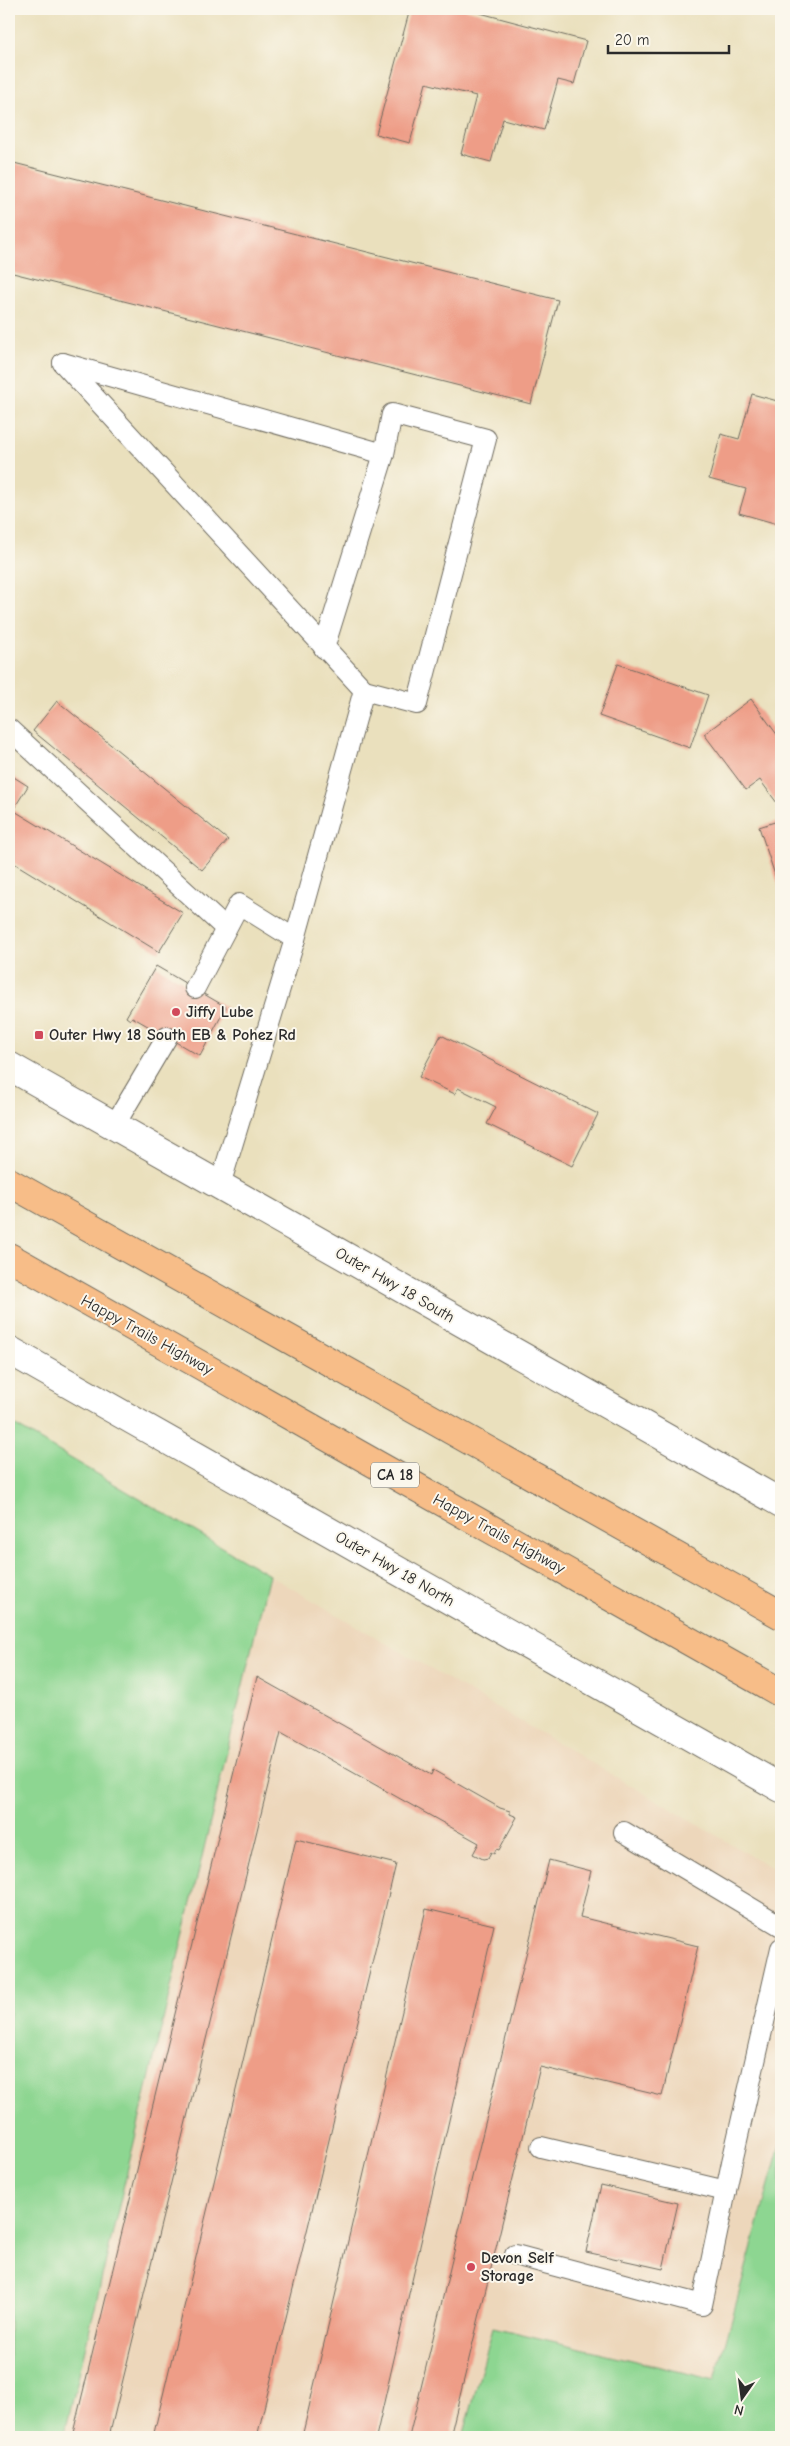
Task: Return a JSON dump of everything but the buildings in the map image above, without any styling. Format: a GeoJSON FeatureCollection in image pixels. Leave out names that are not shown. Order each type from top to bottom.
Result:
{"type":"FeatureCollection","features":[{"type":"Feature","properties":{"kind":"main road"},"geometry":{"type":"LineString","coordinates":[[9,1182],[781,1615]]}},
{"type":"Feature","properties":{"kind":"main road","name":"Happy Trails Highway"},"geometry":{"type":"LineString","coordinates":[[9,1257],[781,1693]]}},
{"type":"Feature","properties":{"kind":"street","name":"Outer Hwy 18 South"},"geometry":{"type":"LineString","coordinates":[[9,1066],[781,1503]]}},
{"type":"Feature","properties":{"kind":"street","name":"Outer Hwy 18 North"},"geometry":{"type":"LineString","coordinates":[[9,1350],[781,1788]]}},
{"type":"Feature","properties":{"kind":"lane"},"geometry":{"type":"LineString","coordinates":[[324,648],[384,454],[392,414],[486,439],[417,704],[364,690],[324,648],[62,363],[384,454]]}},
{"type":"Feature","properties":{"kind":"lane"},"geometry":{"type":"LineString","coordinates":[[220,1185],[295,939],[364,690]]}},
{"type":"Feature","properties":{"kind":"lane"},"geometry":{"type":"LineString","coordinates":[[9,729],[225,928]]}},
{"type":"Feature","properties":{"kind":"lane"},"geometry":{"type":"LineString","coordinates":[[195,988],[239,904],[295,939]]}},
{"type":"Feature","properties":{"kind":"lane"},"geometry":{"type":"LineString","coordinates":[[114,1126],[166,1037]]}},
{"type":"Feature","properties":{"kind":"lane"},"geometry":{"type":"LineString","coordinates":[[624,1832],[781,1926]]}},
{"type":"Feature","properties":{"kind":"lane"},"geometry":{"type":"LineString","coordinates":[[515,2255],[702,2305],[781,1948]]}},
{"type":"Feature","properties":{"kind":"lane"},"geometry":{"type":"LineString","coordinates":[[541,2147],[726,2190]]}},
{"type":"Feature","properties":{"kind":"shaded area"},"geometry":{"type":"Polygon","coordinates":[[[269,1575],[781,1873],[781,2141],[715,2380],[493,2327],[463,2437],[64,2437],[269,1575]]]}},
{"type":"Feature","properties":{"kind":"green space"},"geometry":{"type":"Polygon","coordinates":[[[9,1422],[269,1575],[64,2437],[9,2437],[9,1422]]]}},
{"type":"Feature","properties":{"kind":"green space"},"geometry":{"type":"Polygon","coordinates":[[[781,2141],[781,2437],[463,2437],[493,2327],[715,2380],[781,2141]]]}},
{"type":"Feature","properties":{"kind":"place","name":"Jiffy Lube"},"geometry":{"type":"Point","coordinates":[176,1012]}},
{"type":"Feature","properties":{"kind":"place","name":"Outer Hwy 18 South EB & Pohez Rd"},"geometry":{"type":"Point","coordinates":[39,1035]}},
{"type":"Feature","properties":{"kind":"place","name":"Devon Self Storage"},"geometry":{"type":"Point","coordinates":[471,2267]}}]}
